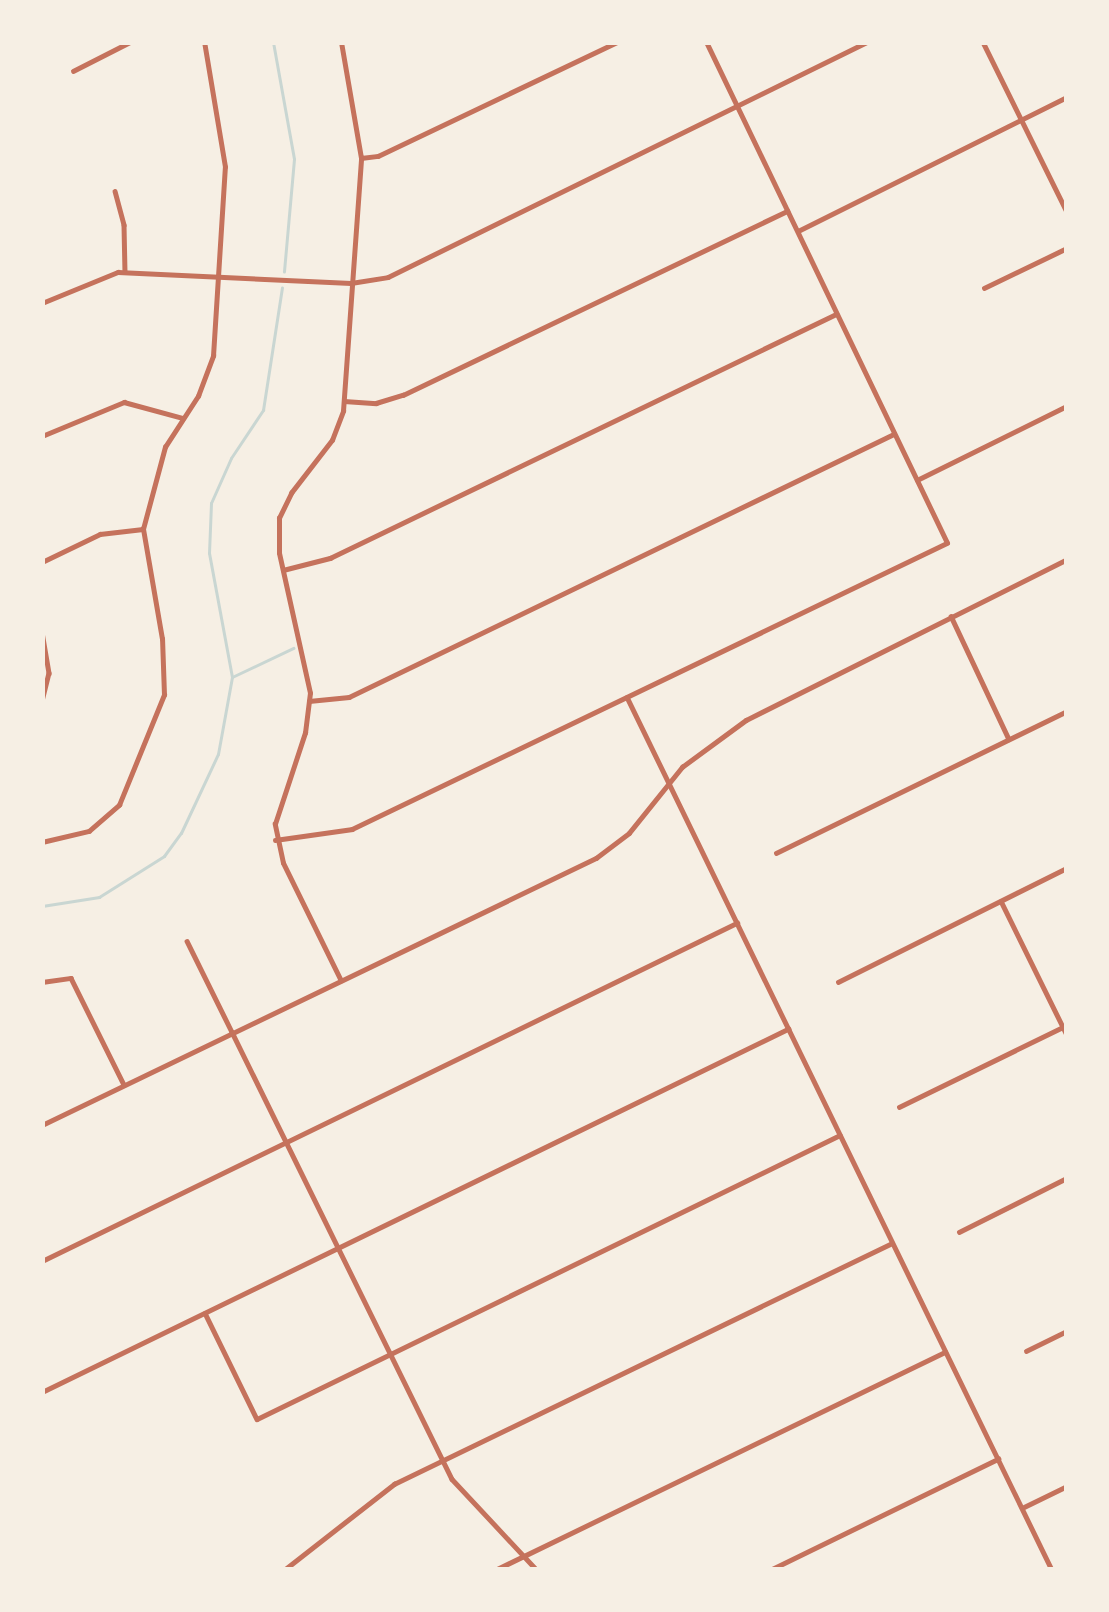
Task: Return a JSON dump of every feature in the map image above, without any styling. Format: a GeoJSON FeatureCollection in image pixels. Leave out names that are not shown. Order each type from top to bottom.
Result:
{"type":"FeatureCollection","features":[{"type":"Feature","properties":{"kind":"street"},"geometry":{"type":"LineString","coordinates":[[73,71],[130,42]]}},
{"type":"Feature","properties":{"kind":"street"},"geometry":{"type":"LineString","coordinates":[[42,842],[89,831],[119,805],[164,694],[162,639],[143,529],[152,479],[213,356],[225,167],[204,42]]}},
{"type":"Feature","properties":{"kind":"street"},"geometry":{"type":"LineString","coordinates":[[340,981],[275,840],[279,801],[304,733],[309,701],[305,655],[283,570],[279,518],[332,440],[343,401],[361,158],[342,45],[355,42]]}},
{"type":"Feature","properties":{"kind":"street"},"geometry":{"type":"LineString","coordinates":[[361,158],[378,156],[617,42]]}},
{"type":"Feature","properties":{"kind":"street"},"geometry":{"type":"LineString","coordinates":[[275,840],[352,829],[947,543],[706,42]]}},
{"type":"Feature","properties":{"kind":"street"},"geometry":{"type":"LineString","coordinates":[[42,303],[91,280],[125,272],[351,283],[388,277],[867,42]]}},
{"type":"Feature","properties":{"kind":"street"},"geometry":{"type":"LineString","coordinates":[[983,42],[1067,212]]}},
{"type":"Feature","properties":{"kind":"street"},"geometry":{"type":"LineString","coordinates":[[796,231],[1067,97]]}},
{"type":"Feature","properties":{"kind":"street"},"geometry":{"type":"LineString","coordinates":[[115,191],[124,225],[125,272]]}},
{"type":"Feature","properties":{"kind":"street"},"geometry":{"type":"LineString","coordinates":[[343,401],[376,403],[403,395],[787,211]]}},
{"type":"Feature","properties":{"kind":"street"},"geometry":{"type":"LineString","coordinates":[[984,289],[1067,248]]}},
{"type":"Feature","properties":{"kind":"street"},"geometry":{"type":"LineString","coordinates":[[283,570],[331,558],[836,314]]}},
{"type":"Feature","properties":{"kind":"street"},"geometry":{"type":"LineString","coordinates":[[42,436],[124,402],[183,418]]}},
{"type":"Feature","properties":{"kind":"street"},"geometry":{"type":"LineString","coordinates":[[917,480],[1067,406]]}},
{"type":"Feature","properties":{"kind":"street"},"geometry":{"type":"LineString","coordinates":[[309,701],[349,697],[894,434]]}},
{"type":"Feature","properties":{"kind":"street"},"geometry":{"type":"LineString","coordinates":[[42,562],[100,534],[143,529]]}},
{"type":"Feature","properties":{"kind":"street"},"geometry":{"type":"LineString","coordinates":[[42,1125],[596,858],[629,833],[668,782],[701,751],[785,696],[1067,559]]}},
{"type":"Feature","properties":{"kind":"street"},"geometry":{"type":"LineString","coordinates":[[951,616],[1010,739]]}},
{"type":"Feature","properties":{"kind":"street"},"geometry":{"type":"LineString","coordinates":[[42,632],[49,673],[42,700]]}},
{"type":"Feature","properties":{"kind":"street"},"geometry":{"type":"LineString","coordinates":[[627,697],[1050,1569]]}},
{"type":"Feature","properties":{"kind":"street"},"geometry":{"type":"LineString","coordinates":[[776,854],[1067,711]]}},
{"type":"Feature","properties":{"kind":"street"},"geometry":{"type":"LineString","coordinates":[[838,982],[1067,868]]}},
{"type":"Feature","properties":{"kind":"street"},"geometry":{"type":"LineString","coordinates":[[1001,901],[1067,1034]]}},
{"type":"Feature","properties":{"kind":"street"},"geometry":{"type":"LineString","coordinates":[[42,1261],[737,922]]}},
{"type":"Feature","properties":{"kind":"street"},"geometry":{"type":"LineString","coordinates":[[188,941],[442,1461],[463,1494],[536,1570]]}},
{"type":"Feature","properties":{"kind":"street"},"geometry":{"type":"LineString","coordinates":[[42,982],[71,978],[124,1085]]}},
{"type":"Feature","properties":{"kind":"street"},"geometry":{"type":"LineString","coordinates":[[899,1107],[1065,1026]]}},
{"type":"Feature","properties":{"kind":"street"},"geometry":{"type":"LineString","coordinates":[[42,1392],[788,1029]]}},
{"type":"Feature","properties":{"kind":"street"},"geometry":{"type":"LineString","coordinates":[[205,1313],[257,1419],[840,1135]]}},
{"type":"Feature","properties":{"kind":"street"},"geometry":{"type":"LineString","coordinates":[[958,1232],[1067,1178]]}},
{"type":"Feature","properties":{"kind":"street"},"geometry":{"type":"LineString","coordinates":[[284,1570],[394,1484],[892,1243]]}},
{"type":"Feature","properties":{"kind":"street"},"geometry":{"type":"LineString","coordinates":[[1026,1352],[1067,1331]]}},
{"type":"Feature","properties":{"kind":"street"},"geometry":{"type":"LineString","coordinates":[[495,1570],[945,1352]]}},
{"type":"Feature","properties":{"kind":"street"},"geometry":{"type":"LineString","coordinates":[[770,1570],[998,1459]]}},
{"type":"Feature","properties":{"kind":"street"},"geometry":{"type":"LineString","coordinates":[[1022,1508],[1067,1486]]}},
{"type":"Feature","properties":{"kind":"waterway"},"geometry":{"type":"LineString","coordinates":[[273,42],[294,159],[284,272]]}},
{"type":"Feature","properties":{"kind":"waterway"},"geometry":{"type":"LineString","coordinates":[[232,677],[209,553],[211,503],[231,458],[263,410],[282,287]]}},
{"type":"Feature","properties":{"kind":"waterway"},"geometry":{"type":"LineString","coordinates":[[42,906],[99,897],[164,856],[181,833],[218,754],[232,677],[293,648]]}}]}
